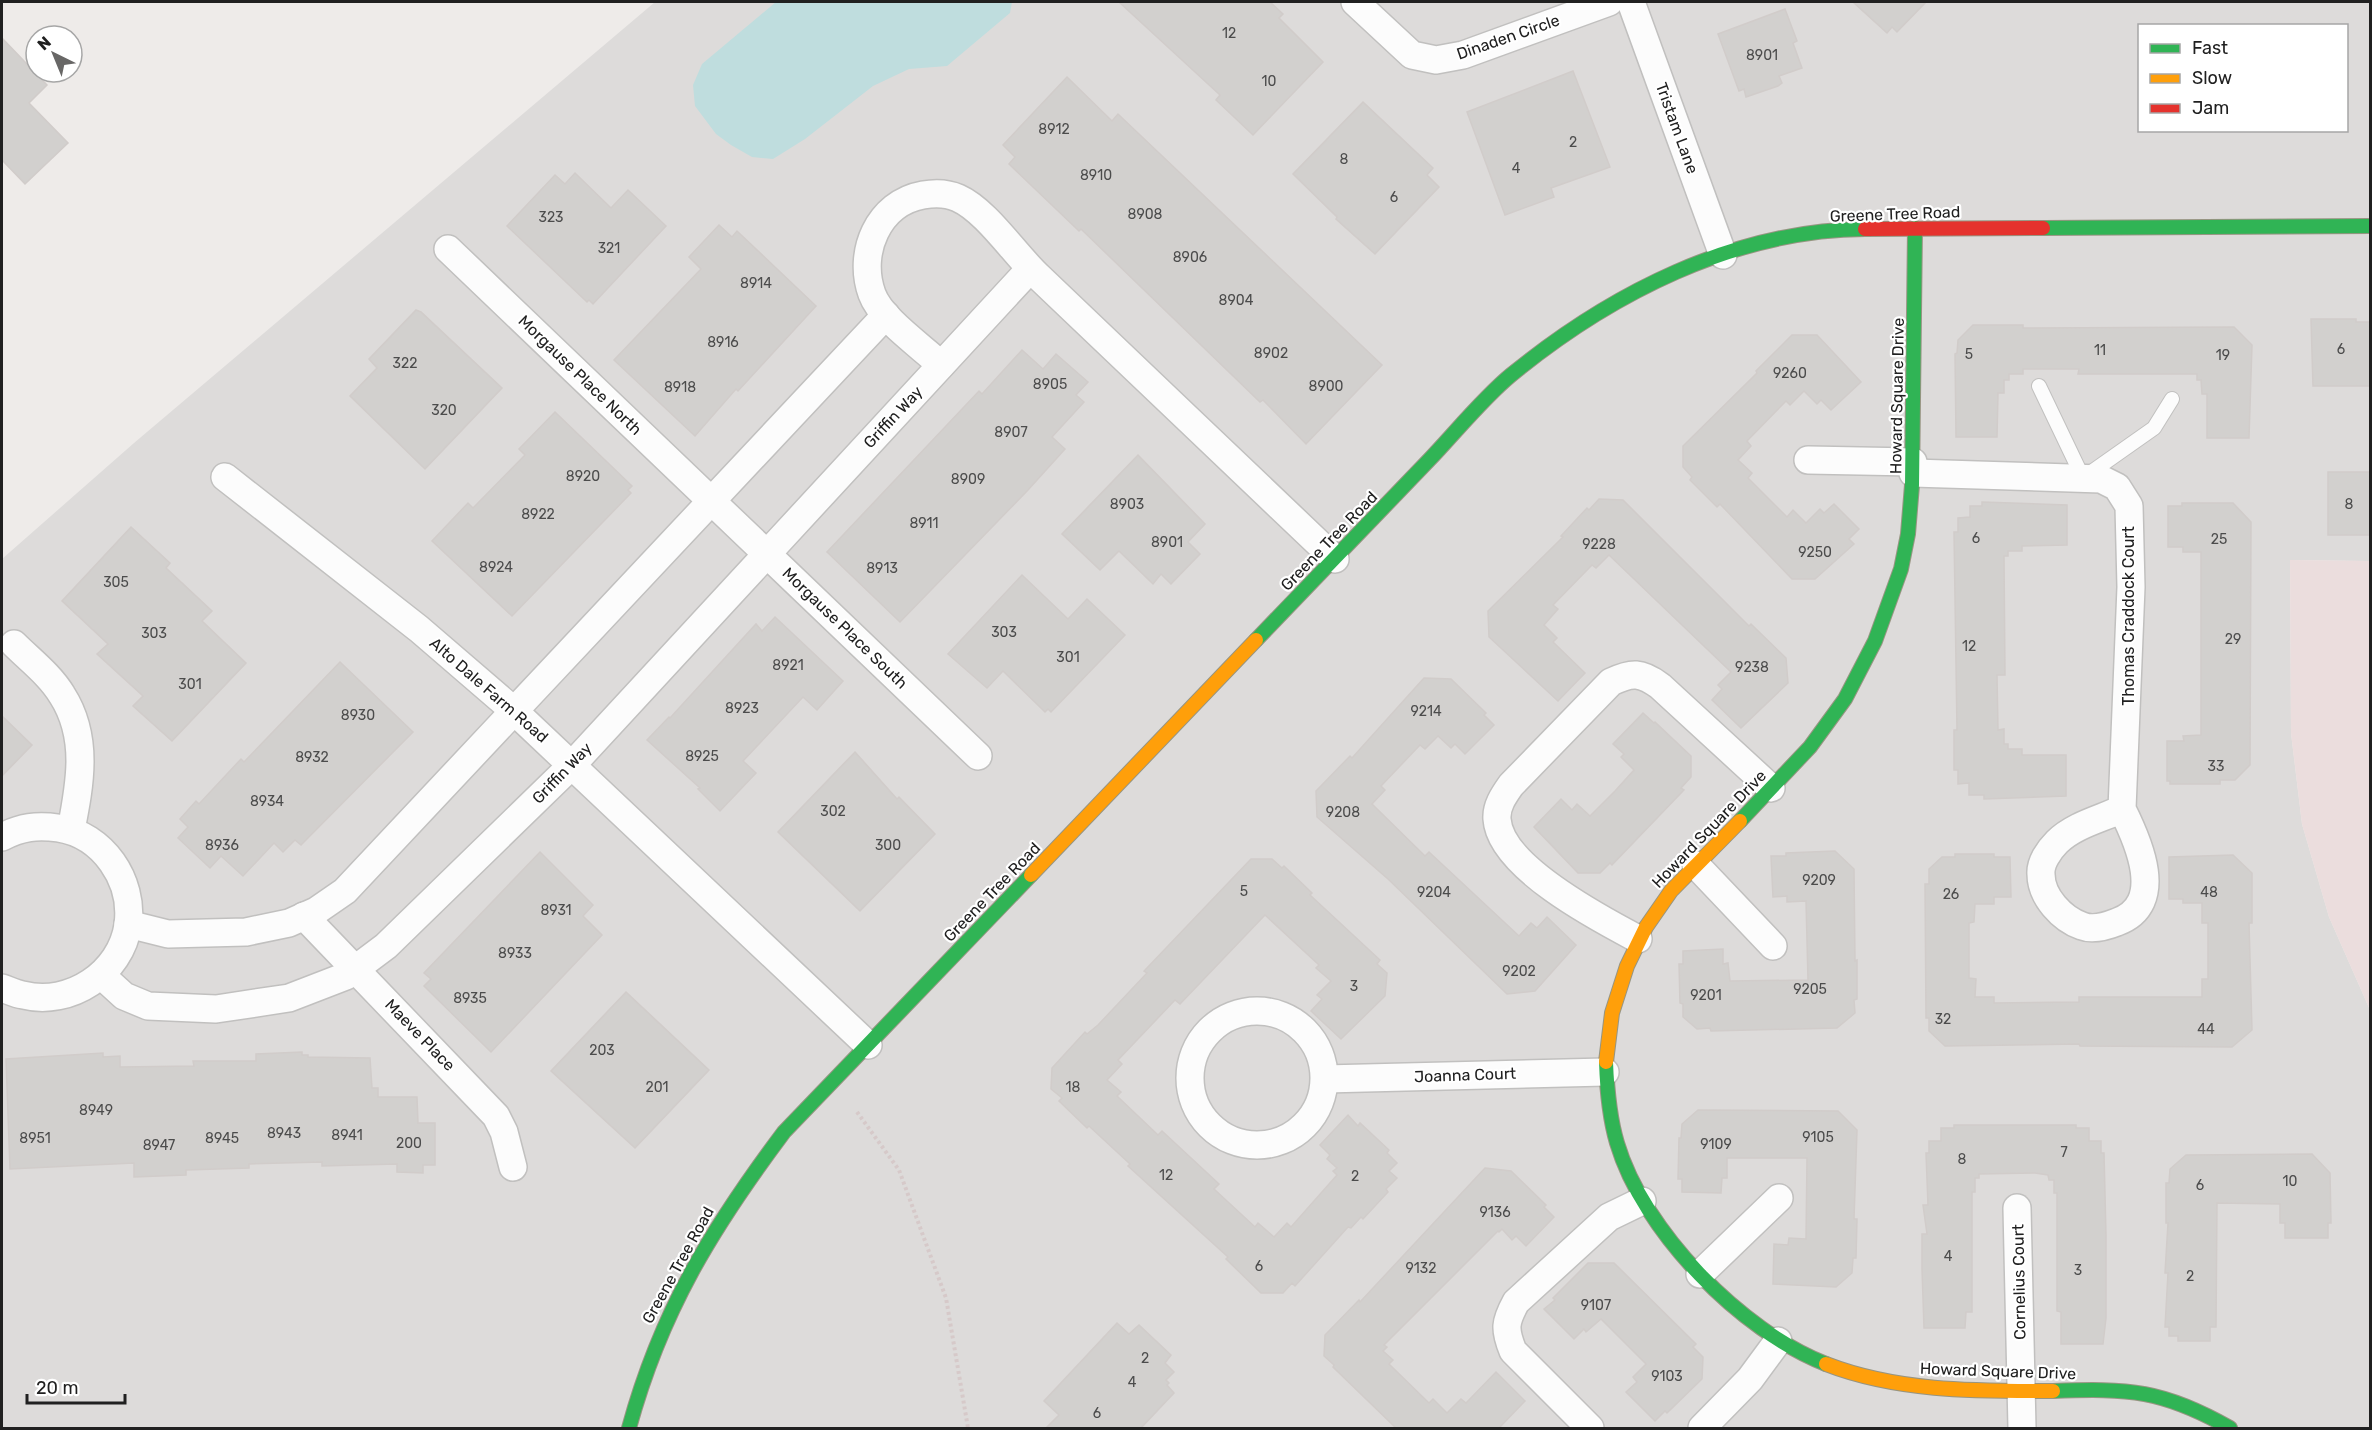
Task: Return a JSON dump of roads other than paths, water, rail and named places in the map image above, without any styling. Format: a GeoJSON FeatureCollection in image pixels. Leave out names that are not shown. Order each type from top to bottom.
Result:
{"type":"FeatureCollection","features":[{"type":"Feature","properties":{"kind":"street","name":"Dinaden Circle"},"geometry":{"type":"LineString","coordinates":[[1355,2],[1412,55],[1436,60],[1463,56],[1609,2]]}},
{"type":"Feature","properties":{"kind":"street","name":"Tristam Lane"},"geometry":{"type":"LineString","coordinates":[[1631,2],[1723,255]]}},
{"type":"Feature","properties":{"kind":"street"},"geometry":{"type":"LineString","coordinates":[[941,365],[886,315],[872,296],[868,277],[868,254],[874,232],[886,213],[910,197],[936,193],[958,198],[980,213],[1030,269],[1335,559]]}},
{"type":"Feature","properties":{"kind":"street","name":"Greene Tree Road"},"geometry":{"type":"LineString","coordinates":[[629,1428],[660,1330],[703,1246],[742,1186],[784,1132],[1509,377],[1554,342],[1592,316],[1634,292],[1698,262],[1770,241],[1805,235],[1854,229],[1915,228],[2370,226]]}},
{"type":"Feature","properties":{"kind":"street","name":"Howard Square Drive"},"geometry":{"type":"LineString","coordinates":[[1915,228],[1913,468],[1908,536],[1899,573],[1859,674],[1835,713],[1772,788],[1661,903],[1638,939],[1620,983],[1606,1039],[1605,1072],[1608,1107],[1642,1201],[1658,1227],[1700,1274],[1736,1308],[1778,1341],[1828,1366],[1865,1378],[1958,1390],[2115,1390],[2149,1393],[2193,1410],[2230,1428]]}},
{"type":"Feature","properties":{"kind":"street","name":"Morgause Place North"},"geometry":{"type":"LineString","coordinates":[[448,249],[711,500]]}},
{"type":"Feature","properties":{"kind":"street","name":"Griffin Way"},"geometry":{"type":"LineString","coordinates":[[100,975],[124,996],[148,1006],[216,1009],[289,998],[346,976],[386,946],[572,765],[766,552],[1030,269]]}},
{"type":"Feature","properties":{"kind":"street"},"geometry":{"type":"LineString","coordinates":[[128,924],[168,934],[246,932],[289,923],[345,891],[886,315]]}},
{"type":"Feature","properties":{"kind":"street","name":"Thomas Craddock Court"},"geometry":{"type":"LineString","coordinates":[[1808,460],[2101,479],[2117,487],[2129,506],[2131,587],[2122,809],[2136,837],[2145,866],[2145,889],[2138,906],[2123,920],[2105,926],[2084,927],[2067,918],[2053,905],[2041,875],[2044,859],[2058,842],[2075,829],[2122,809]]}},
{"type":"Feature","properties":{"kind":"street","name":"Alto Dale Farm Road"},"geometry":{"type":"LineString","coordinates":[[225,477],[419,629],[513,710],[868,1045]]}},
{"type":"Feature","properties":{"kind":"street","name":"Morgause Place South"},"geometry":{"type":"LineString","coordinates":[[711,500],[978,756]]}},
{"type":"Feature","properties":{"kind":"street"},"geometry":{"type":"LineString","coordinates":[[14,644],[41,670],[62,695],[75,724],[81,756],[71,830]]}},
{"type":"Feature","properties":{"kind":"street"},"geometry":{"type":"LineString","coordinates":[[1638,939],[1588,913],[1562,895],[1525,865],[1509,846],[1500,831],[1496,817],[1501,799],[1511,785],[1611,682],[1624,675],[1634,674],[1647,677],[1660,686],[1772,788]]}},
{"type":"Feature","properties":{"kind":"street"},"geometry":{"type":"LineString","coordinates":[[2,837],[17,829],[42,825],[71,830],[89,839],[107,854],[121,876],[128,902],[128,924],[116,957],[100,975],[71,993],[49,998],[24,996],[2,988]]}},
{"type":"Feature","properties":{"kind":"street"},"geometry":{"type":"LineString","coordinates":[[1696,865],[1773,946]]}},
{"type":"Feature","properties":{"kind":"street","name":"Maeve Place"},"geometry":{"type":"LineString","coordinates":[[304,916],[496,1116],[504,1132],[513,1167]]}},
{"type":"Feature","properties":{"kind":"street"},"geometry":{"type":"LineString","coordinates":[[1254,1010],[1281,1015],[1302,1028],[1318,1050],[1325,1079],[1318,1108],[1298,1133],[1264,1147],[1229,1141],[1194,1108],[1188,1072],[1200,1040],[1222,1020],[1254,1010]]}},
{"type":"Feature","properties":{"kind":"street","name":"Joanna Court"},"geometry":{"type":"LineString","coordinates":[[1325,1079],[1605,1072]]}},
{"type":"Feature","properties":{"kind":"street"},"geometry":{"type":"LineString","coordinates":[[1700,1274],[1779,1198]]}},
{"type":"Feature","properties":{"kind":"street"},"geometry":{"type":"LineString","coordinates":[[1590,1428],[1514,1351],[1507,1335],[1507,1319],[1516,1302],[1609,1217],[1642,1201]]}},
{"type":"Feature","properties":{"kind":"street","name":"Cornelius Court"},"geometry":{"type":"LineString","coordinates":[[2018,1208],[2022,1428]]}},
{"type":"Feature","properties":{"kind":"street"},"geometry":{"type":"LineString","coordinates":[[1702,1428],[1750,1380],[1778,1341]]}},
{"type":"Feature","properties":{"kind":"lane"},"geometry":{"type":"LineString","coordinates":[[2039,386],[2083,478],[2154,428],[2172,399]]}},
{"type":"Feature","properties":{"kind":"water"},"geometry":{"type":"Polygon","coordinates":[[[776,2],[1012,2],[1010,13],[947,66],[909,69],[873,86],[805,139],[773,159],[752,157],[716,134],[695,106],[693,85],[702,64],[776,2]]]}}]}
